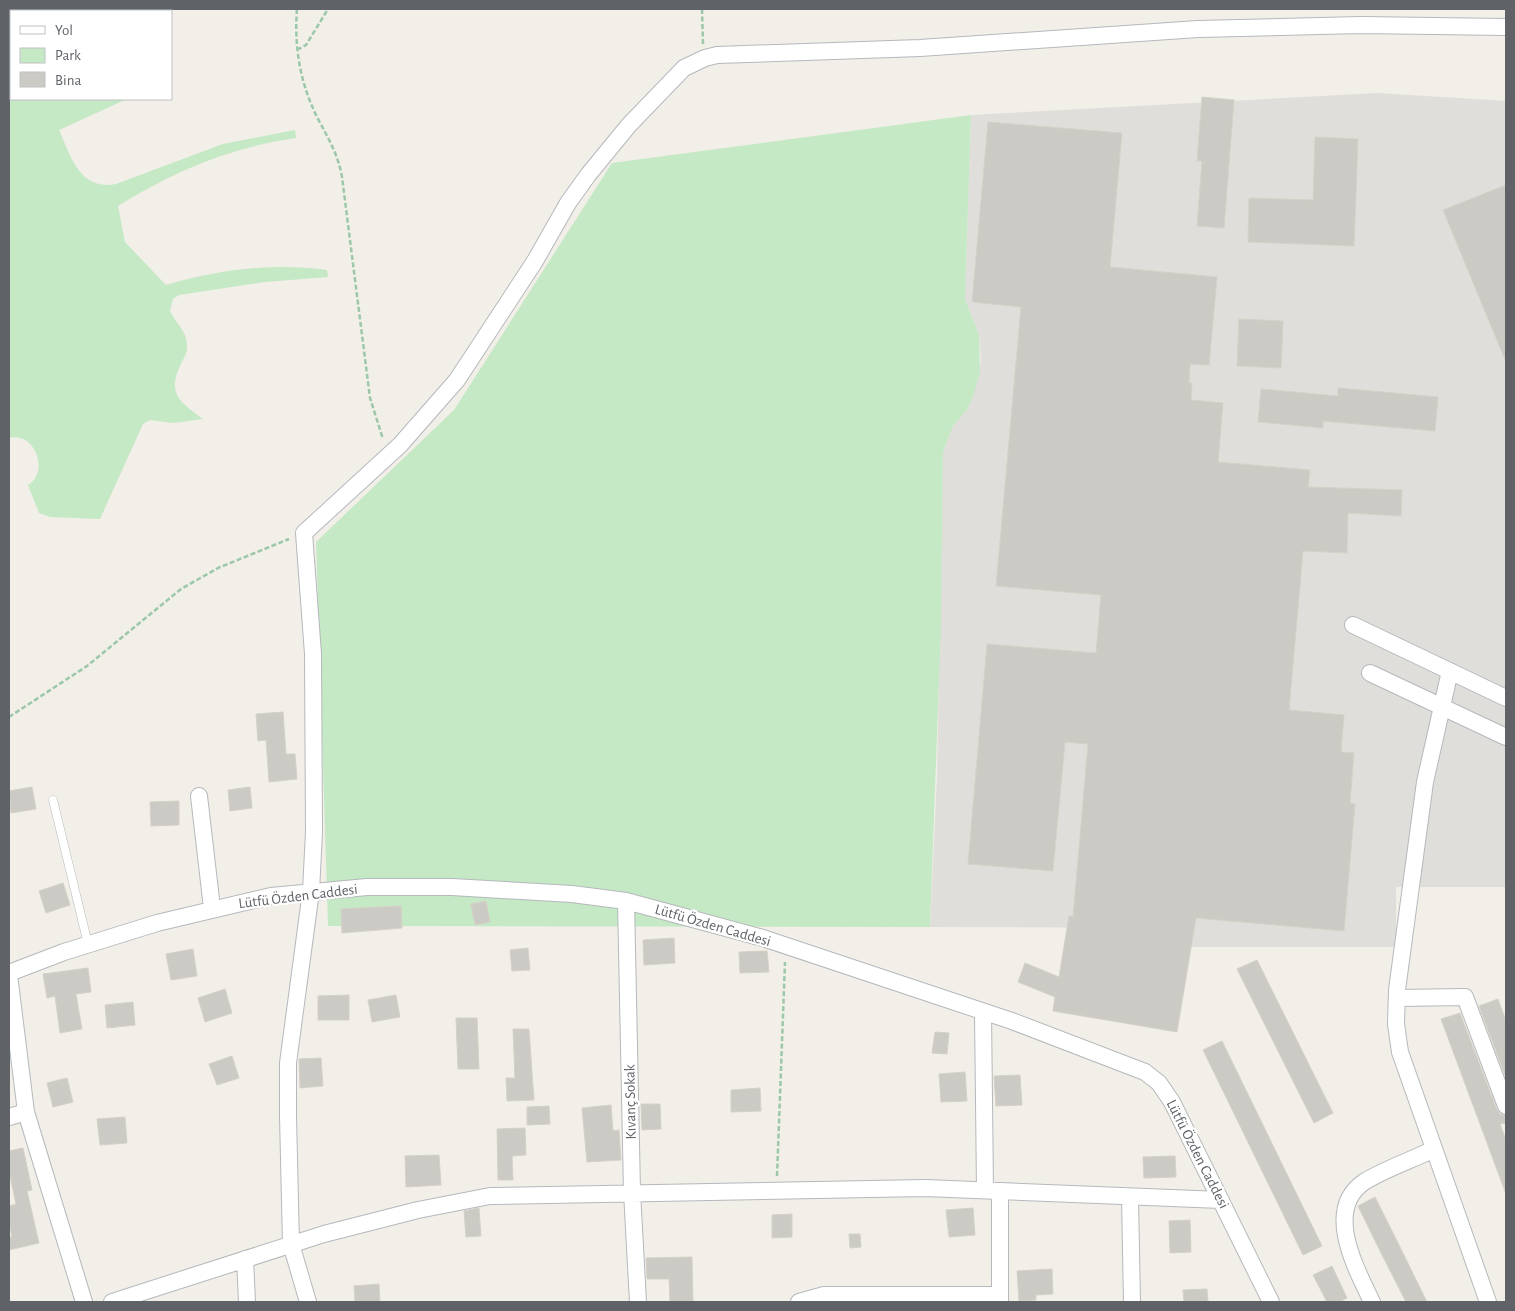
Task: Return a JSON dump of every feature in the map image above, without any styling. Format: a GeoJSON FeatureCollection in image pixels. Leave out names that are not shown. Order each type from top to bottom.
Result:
{"type":"FeatureCollection","features":[{"type":"Feature","properties":{"kind":"street"},"geometry":{"type":"LineString","coordinates":[[308,1302],[291,1244],[288,1063],[311,891],[315,715],[304,533],[391,453],[457,380],[535,261],[568,203],[608,150],[675,75],[684,68],[705,58],[717,55],[920,48],[1012,40],[1198,29],[1361,25],[1506,27]]}},
{"type":"Feature","properties":{"kind":"street"},"geometry":{"type":"LineString","coordinates":[[1354,625],[1506,698]]}},
{"type":"Feature","properties":{"kind":"street"},"geometry":{"type":"LineString","coordinates":[[1450,671],[1426,782],[1397,998],[1396,1024],[1400,1052],[1488,1302]]}},
{"type":"Feature","properties":{"kind":"street"},"geometry":{"type":"LineString","coordinates":[[1370,673],[1506,737]]}},
{"type":"Feature","properties":{"kind":"street"},"geometry":{"type":"LineString","coordinates":[[200,796],[212,908]]}},
{"type":"Feature","properties":{"kind":"street","name":"Lütfü Özden Caddesi"},"geometry":{"type":"LineString","coordinates":[[9,974],[88,944],[212,908],[271,896],[311,891],[367,887],[452,888],[572,894],[626,901],[786,946],[983,1012],[1137,1069],[1152,1077],[1172,1102],[1271,1302]]}},
{"type":"Feature","properties":{"kind":"street","name":"Kıvanç Sokak"},"geometry":{"type":"LineString","coordinates":[[626,901],[632,1192],[638,1302]]}},
{"type":"Feature","properties":{"kind":"street"},"geometry":{"type":"LineString","coordinates":[[9,974],[26,1112],[84,1302]]}},
{"type":"Feature","properties":{"kind":"street"},"geometry":{"type":"LineString","coordinates":[[1397,998],[1465,997],[1506,1106]]}},
{"type":"Feature","properties":{"kind":"street"},"geometry":{"type":"LineString","coordinates":[[799,1302],[824,1295],[1000,1298],[992,1191],[983,1012]]}},
{"type":"Feature","properties":{"kind":"street"},"geometry":{"type":"LineString","coordinates":[[9,1117],[26,1112]]}},
{"type":"Feature","properties":{"kind":"street"},"geometry":{"type":"LineString","coordinates":[[1372,1302],[1348,1253],[1345,1218],[1350,1200],[1364,1183],[1434,1149]]}},
{"type":"Feature","properties":{"kind":"street"},"geometry":{"type":"LineString","coordinates":[[119,1301],[291,1244],[399,1215],[490,1196],[925,1188],[1221,1200]]}},
{"type":"Feature","properties":{"kind":"street"},"geometry":{"type":"LineString","coordinates":[[1130,1196],[1132,1302]]}},
{"type":"Feature","properties":{"kind":"street"},"geometry":{"type":"LineString","coordinates":[[245,1259],[247,1302]]}},
{"type":"Feature","properties":{"kind":"lane"},"geometry":{"type":"LineString","coordinates":[[53,800],[88,944]]}},
{"type":"Feature","properties":{"kind":"path"},"geometry":{"type":"LineString","coordinates":[[297,9],[297,50],[303,81],[309,100],[328,135],[340,164],[370,398],[380,433],[391,453]]}},
{"type":"Feature","properties":{"kind":"path"},"geometry":{"type":"LineString","coordinates":[[297,50],[306,45],[328,9]]}},
{"type":"Feature","properties":{"kind":"path"},"geometry":{"type":"LineString","coordinates":[[702,9],[705,58]]}},
{"type":"Feature","properties":{"kind":"path"},"geometry":{"type":"LineString","coordinates":[[9,717],[87,666],[166,599],[187,585],[218,568],[304,533]]}},
{"type":"Feature","properties":{"kind":"path"},"geometry":{"type":"LineString","coordinates":[[776,1190],[786,946]]}},
{"type":"Feature","properties":{"kind":"shaded area"},"geometry":{"type":"Polygon","coordinates":[[[1378,93],[1506,101],[1506,887],[1396,887],[1396,947],[1186,947],[1185,928],[930,927],[937,776],[943,452],[953,426],[967,410],[973,397],[981,360],[979,335],[965,299],[971,115],[1378,93]]]}},
{"type":"Feature","properties":{"kind":"green space"},"geometry":{"type":"Polygon","coordinates":[[[9,71],[10,100],[125,100],[59,130],[78,170],[85,177],[104,185],[116,184],[223,144],[295,130],[296,138],[226,154],[204,162],[160,182],[118,206],[125,242],[166,285],[226,271],[266,267],[327,270],[328,277],[265,282],[179,295],[173,299],[170,311],[185,335],[187,348],[176,376],[176,392],[183,403],[203,419],[173,423],[150,420],[143,424],[100,519],[50,517],[39,513],[28,485],[35,479],[38,471],[39,463],[36,454],[32,446],[26,441],[18,437],[9,438],[9,71]]]}},
{"type":"Feature","properties":{"kind":"green space"},"geometry":{"type":"Polygon","coordinates":[[[971,115],[965,299],[979,335],[980,372],[967,410],[953,426],[943,452],[941,625],[930,927],[328,926],[316,542],[454,410],[612,163],[971,115]]]}},
{"type":"Feature","properties":{"kind":"building"},"geometry":{"type":"Polygon","coordinates":[[[1202,97],[1234,100],[1224,228],[1197,226],[1202,161],[1197,161],[1202,97]]]}},
{"type":"Feature","properties":{"kind":"building"},"geometry":{"type":"Polygon","coordinates":[[[988,122],[1122,133],[1110,267],[1217,277],[1209,365],[1190,364],[1189,383],[1192,383],[1191,400],[1223,403],[1218,462],[1310,470],[1308,487],[1402,490],[1401,516],[1348,513],[1347,553],[1303,551],[1289,710],[1344,715],[1341,752],[1354,753],[1350,803],[1355,804],[1344,931],[1196,918],[1177,1032],[1053,1011],[1055,997],[1018,982],[1025,963],[1059,977],[1069,916],[1073,917],[1088,744],[1065,742],[1053,871],[968,864],[987,644],[1096,653],[1101,595],[996,586],[1021,307],[972,302],[988,122]]]}},
{"type":"Feature","properties":{"kind":"building"},"geometry":{"type":"Polygon","coordinates":[[[1315,137],[1358,139],[1354,246],[1248,242],[1249,198],[1313,200],[1315,137]]]}},
{"type":"Feature","properties":{"kind":"building"},"geometry":{"type":"Polygon","coordinates":[[[1506,185],[1506,362],[1443,210],[1506,185]]]}},
{"type":"Feature","properties":{"kind":"building"},"geometry":{"type":"Polygon","coordinates":[[[1239,319],[1283,321],[1281,368],[1237,366],[1239,319]]]}},
{"type":"Feature","properties":{"kind":"building"},"geometry":{"type":"Polygon","coordinates":[[[1338,388],[1438,397],[1435,431],[1323,421],[1323,428],[1258,422],[1261,389],[1338,396],[1338,388]]]}},
{"type":"Feature","properties":{"kind":"building"},"geometry":{"type":"Polygon","coordinates":[[[283,712],[286,754],[295,754],[297,779],[269,782],[266,740],[258,741],[256,714],[283,712]]]}},
{"type":"Feature","properties":{"kind":"building"},"geometry":{"type":"Polygon","coordinates":[[[32,787],[36,809],[11,813],[9,791],[32,787]]]}},
{"type":"Feature","properties":{"kind":"building"},"geometry":{"type":"Polygon","coordinates":[[[250,787],[252,808],[230,811],[228,790],[250,787]]]}},
{"type":"Feature","properties":{"kind":"building"},"geometry":{"type":"Polygon","coordinates":[[[179,801],[179,825],[151,826],[150,802],[179,801]]]}},
{"type":"Feature","properties":{"kind":"building"},"geometry":{"type":"Polygon","coordinates":[[[63,883],[70,905],[46,913],[39,891],[63,883]]]}},
{"type":"Feature","properties":{"kind":"building"},"geometry":{"type":"Polygon","coordinates":[[[486,901],[490,922],[475,925],[471,904],[486,901]]]}},
{"type":"Feature","properties":{"kind":"building"},"geometry":{"type":"Polygon","coordinates":[[[401,906],[402,928],[342,933],[341,909],[401,906]]]}},
{"type":"Feature","properties":{"kind":"building"},"geometry":{"type":"Polygon","coordinates":[[[674,938],[675,963],[644,965],[643,940],[674,938]]]}},
{"type":"Feature","properties":{"kind":"building"},"geometry":{"type":"Polygon","coordinates":[[[528,948],[530,970],[512,971],[510,950],[528,948]]]}},
{"type":"Feature","properties":{"kind":"building"},"geometry":{"type":"Polygon","coordinates":[[[193,949],[197,976],[171,980],[166,954],[193,949]]]}},
{"type":"Feature","properties":{"kind":"building"},"geometry":{"type":"Polygon","coordinates":[[[767,951],[769,972],[740,973],[739,952],[767,951]]]}},
{"type":"Feature","properties":{"kind":"building"},"geometry":{"type":"Polygon","coordinates":[[[1257,960],[1333,1113],[1314,1123],[1237,969],[1257,960]]]}},
{"type":"Feature","properties":{"kind":"building"},"geometry":{"type":"Polygon","coordinates":[[[88,968],[91,992],[76,994],[82,1029],[60,1033],[55,996],[47,998],[43,974],[88,968]]]}},
{"type":"Feature","properties":{"kind":"building"},"geometry":{"type":"Polygon","coordinates":[[[225,989],[232,1013],[205,1022],[198,998],[225,989]]]}},
{"type":"Feature","properties":{"kind":"building"},"geometry":{"type":"Polygon","coordinates":[[[349,995],[349,1020],[318,1020],[318,996],[349,995]]]}},
{"type":"Feature","properties":{"kind":"building"},"geometry":{"type":"Polygon","coordinates":[[[396,995],[400,1017],[372,1022],[368,1000],[396,995]]]}},
{"type":"Feature","properties":{"kind":"building"},"geometry":{"type":"Polygon","coordinates":[[[1498,999],[1506,1021],[1506,1078],[1479,1006],[1498,999]]]}},
{"type":"Feature","properties":{"kind":"building"},"geometry":{"type":"Polygon","coordinates":[[[133,1002],[135,1025],[107,1028],[105,1005],[133,1002]]]}},
{"type":"Feature","properties":{"kind":"building"},"geometry":{"type":"Polygon","coordinates":[[[1460,1013],[1497,1110],[1500,1114],[1506,1116],[1506,1123],[1500,1124],[1506,1140],[1506,1194],[1441,1019],[1460,1013]]]}},
{"type":"Feature","properties":{"kind":"building"},"geometry":{"type":"Polygon","coordinates":[[[456,1018],[477,1018],[479,1069],[458,1069],[456,1018]]]}},
{"type":"Feature","properties":{"kind":"building"},"geometry":{"type":"Polygon","coordinates":[[[513,1029],[529,1029],[534,1100],[507,1101],[506,1078],[515,1078],[513,1029]]]}},
{"type":"Feature","properties":{"kind":"building"},"geometry":{"type":"Polygon","coordinates":[[[935,1032],[949,1033],[947,1054],[932,1053],[935,1032]]]}},
{"type":"Feature","properties":{"kind":"building"},"geometry":{"type":"Polygon","coordinates":[[[1222,1041],[1322,1246],[1303,1255],[1203,1050],[1222,1041]]]}},
{"type":"Feature","properties":{"kind":"building"},"geometry":{"type":"Polygon","coordinates":[[[232,1056],[239,1078],[217,1085],[209,1064],[232,1056]]]}},
{"type":"Feature","properties":{"kind":"building"},"geometry":{"type":"Polygon","coordinates":[[[321,1058],[323,1086],[300,1088],[299,1059],[321,1058]]]}},
{"type":"Feature","properties":{"kind":"building"},"geometry":{"type":"Polygon","coordinates":[[[965,1072],[967,1101],[941,1102],[939,1074],[965,1072]]]}},
{"type":"Feature","properties":{"kind":"building"},"geometry":{"type":"Polygon","coordinates":[[[1020,1075],[1022,1105],[996,1106],[994,1076],[1020,1075]]]}},
{"type":"Feature","properties":{"kind":"building"},"geometry":{"type":"Polygon","coordinates":[[[67,1078],[73,1102],[53,1107],[47,1083],[67,1078]]]}},
{"type":"Feature","properties":{"kind":"building"},"geometry":{"type":"Polygon","coordinates":[[[760,1088],[761,1111],[731,1112],[731,1090],[760,1088]]]}},
{"type":"Feature","properties":{"kind":"building"},"geometry":{"type":"Polygon","coordinates":[[[641,1104],[660,1104],[661,1129],[642,1130],[641,1104]]]}},
{"type":"Feature","properties":{"kind":"building"},"geometry":{"type":"Polygon","coordinates":[[[611,1105],[613,1131],[619,1130],[621,1160],[587,1162],[582,1108],[611,1105]]]}},
{"type":"Feature","properties":{"kind":"building"},"geometry":{"type":"Polygon","coordinates":[[[549,1106],[550,1124],[527,1125],[527,1107],[549,1106]]]}},
{"type":"Feature","properties":{"kind":"building"},"geometry":{"type":"Polygon","coordinates":[[[125,1117],[127,1143],[100,1145],[97,1119],[125,1117]]]}},
{"type":"Feature","properties":{"kind":"building"},"geometry":{"type":"Polygon","coordinates":[[[525,1128],[526,1155],[512,1156],[513,1180],[498,1180],[497,1129],[525,1128]]]}},
{"type":"Feature","properties":{"kind":"building"},"geometry":{"type":"Polygon","coordinates":[[[23,1148],[32,1190],[27,1191],[39,1243],[9,1250],[9,1237],[12,1237],[9,1206],[16,1204],[9,1171],[9,1151],[23,1148]]]}},
{"type":"Feature","properties":{"kind":"building"},"geometry":{"type":"Polygon","coordinates":[[[439,1155],[441,1185],[406,1187],[405,1156],[439,1155]]]}},
{"type":"Feature","properties":{"kind":"building"},"geometry":{"type":"Polygon","coordinates":[[[1175,1156],[1176,1177],[1144,1178],[1143,1157],[1175,1156]]]}},
{"type":"Feature","properties":{"kind":"building"},"geometry":{"type":"Polygon","coordinates":[[[1375,1197],[1427,1302],[1406,1302],[1381,1253],[1358,1206],[1375,1197]]]}},
{"type":"Feature","properties":{"kind":"building"},"geometry":{"type":"Polygon","coordinates":[[[479,1208],[481,1236],[466,1237],[464,1211],[479,1208]]]}},
{"type":"Feature","properties":{"kind":"building"},"geometry":{"type":"Polygon","coordinates":[[[973,1208],[975,1235],[949,1237],[946,1210],[973,1208]]]}},
{"type":"Feature","properties":{"kind":"building"},"geometry":{"type":"Polygon","coordinates":[[[792,1214],[792,1237],[772,1238],[772,1215],[792,1214]]]}},
{"type":"Feature","properties":{"kind":"building"},"geometry":{"type":"Polygon","coordinates":[[[1190,1220],[1191,1252],[1170,1253],[1169,1221],[1190,1220]]]}},
{"type":"Feature","properties":{"kind":"building"},"geometry":{"type":"Polygon","coordinates":[[[849,1234],[860,1234],[861,1247],[850,1248],[849,1234]]]}},
{"type":"Feature","properties":{"kind":"building"},"geometry":{"type":"Polygon","coordinates":[[[692,1257],[693,1302],[670,1302],[669,1279],[647,1279],[646,1258],[692,1257]]]}},
{"type":"Feature","properties":{"kind":"building"},"geometry":{"type":"Polygon","coordinates":[[[1332,1266],[1347,1298],[1339,1302],[1327,1302],[1313,1275],[1332,1266]]]}},
{"type":"Feature","properties":{"kind":"building"},"geometry":{"type":"Polygon","coordinates":[[[1052,1269],[1053,1294],[1036,1295],[1036,1300],[1019,1301],[1017,1271],[1052,1269]]]}},
{"type":"Feature","properties":{"kind":"building"},"geometry":{"type":"Polygon","coordinates":[[[379,1284],[380,1302],[355,1302],[354,1286],[379,1284]]]}},
{"type":"Feature","properties":{"kind":"building"},"geometry":{"type":"Polygon","coordinates":[[[1207,1289],[1208,1302],[1184,1302],[1183,1290],[1207,1289]]]}}]}
